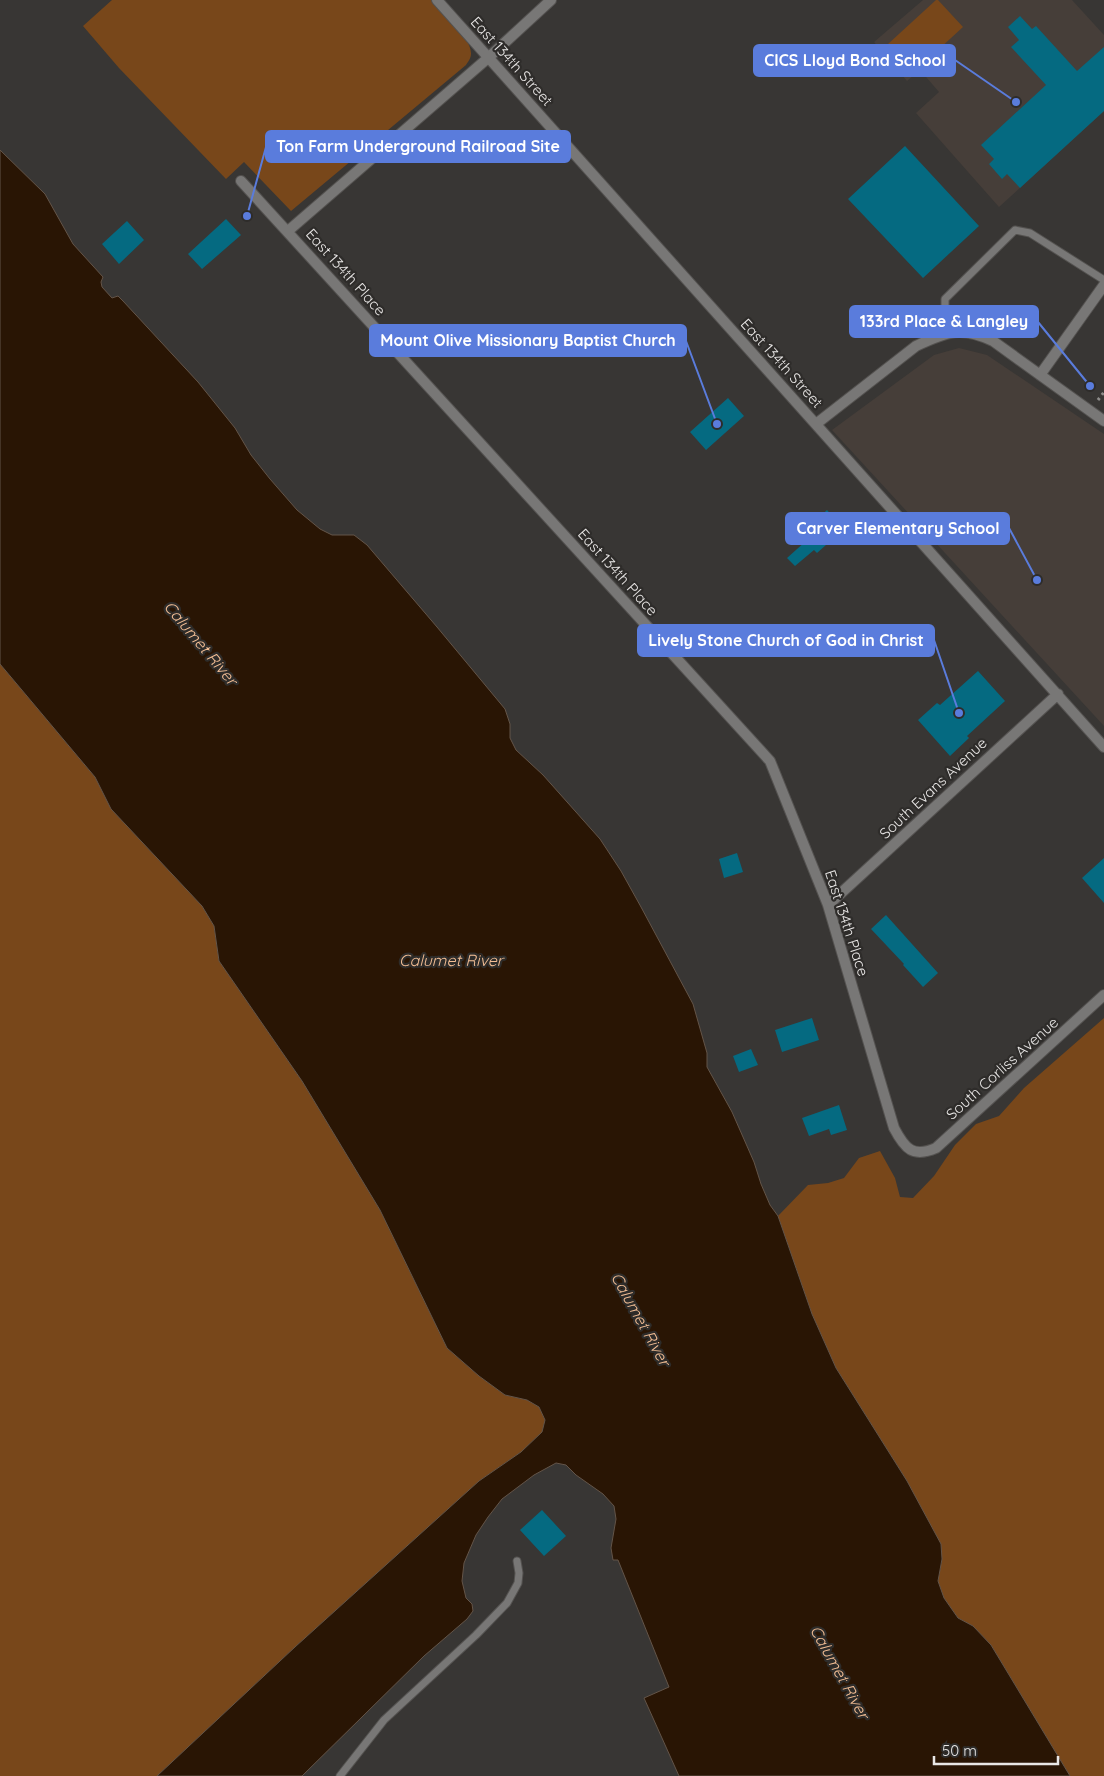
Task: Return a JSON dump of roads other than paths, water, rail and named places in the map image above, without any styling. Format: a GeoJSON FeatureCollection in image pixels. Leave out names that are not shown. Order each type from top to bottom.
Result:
{"type":"FeatureCollection","features":[{"type":"Feature","properties":{"kind":"street","name":"East 134th Street"},"geometry":{"type":"LineString","coordinates":[[437,0],[1104,747]]}},
{"type":"Feature","properties":{"kind":"street"},"geometry":{"type":"LineString","coordinates":[[288,231],[488,58],[551,0]]}},
{"type":"Feature","properties":{"kind":"street","name":"East 134th Place"},"geometry":{"type":"LineString","coordinates":[[241,181],[770,761],[828,905],[894,1128],[900,1139],[915,1153]]}},
{"type":"Feature","properties":{"kind":"street"},"geometry":{"type":"LineString","coordinates":[[1040,376],[1104,284]]}},
{"type":"Feature","properties":{"kind":"street"},"geometry":{"type":"LineString","coordinates":[[816,424],[916,346],[945,334],[965,331],[978,334],[993,341],[1104,421]]}},
{"type":"Feature","properties":{"kind":"street","name":"South Evans Avenue"},"geometry":{"type":"LineString","coordinates":[[828,905],[1058,694]]}},
{"type":"Feature","properties":{"kind":"street","name":"South Corliss Avenue"},"geometry":{"type":"LineString","coordinates":[[915,1153],[925,1153],[936,1148],[1104,996]]}},
{"type":"Feature","properties":{"kind":"lane"},"geometry":{"type":"LineString","coordinates":[[945,334],[945,300],[1015,230],[1030,232],[1104,280]]}},
{"type":"Feature","properties":{"kind":"lane"},"geometry":{"type":"LineString","coordinates":[[340,1776],[384,1720],[476,1635],[506,1603],[518,1583],[519,1573],[516,1561]]}},
{"type":"Feature","properties":{"kind":"water","name":"Calumet River"},"geometry":{"type":"Polygon","coordinates":[[[0,150],[45,194],[73,244],[103,277],[102,287],[112,298],[118,296],[198,382],[235,428],[251,455],[297,510],[320,529],[332,535],[354,535],[367,545],[505,709],[510,724],[510,738],[516,750],[543,775],[600,839],[621,871],[693,1004],[707,1053],[707,1067],[732,1112],[770,1205],[778,1216],[812,1314],[836,1368],[907,1481],[941,1544],[942,1559],[938,1581],[944,1598],[958,1618],[973,1626],[991,1645],[1070,1776],[679,1776],[644,1698],[669,1687],[618,1560],[613,1560],[611,1548],[616,1519],[614,1506],[603,1494],[576,1475],[566,1465],[556,1463],[534,1475],[502,1499],[476,1535],[464,1563],[462,1581],[466,1598],[472,1604],[473,1611],[467,1619],[424,1656],[302,1776],[157,1776],[295,1647],[479,1481],[521,1452],[542,1432],[545,1420],[539,1407],[527,1400],[505,1395],[479,1376],[447,1348],[380,1210],[302,1081],[219,961],[214,926],[202,906],[111,809],[95,777],[0,664],[0,150]]]}},
{"type":"Feature","properties":{"kind":"place","name":"CICS Lloyd Bond School"},"geometry":{"type":"Point","coordinates":[1016,102]}},
{"type":"Feature","properties":{"kind":"place","name":"Ton Farm Underground Railroad Site"},"geometry":{"type":"Point","coordinates":[247,216]}},
{"type":"Feature","properties":{"kind":"place","name":"133rd Place & Langley"},"geometry":{"type":"Point","coordinates":[1090,386]}},
{"type":"Feature","properties":{"kind":"place","name":"Mount Olive Missionary Baptist Church"},"geometry":{"type":"Point","coordinates":[717,424]}},
{"type":"Feature","properties":{"kind":"place","name":"Carver Elementary School"},"geometry":{"type":"Point","coordinates":[1037,580]}},
{"type":"Feature","properties":{"kind":"place","name":"Lively Stone Church of God in Christ"},"geometry":{"type":"Point","coordinates":[959,713]}}]}
